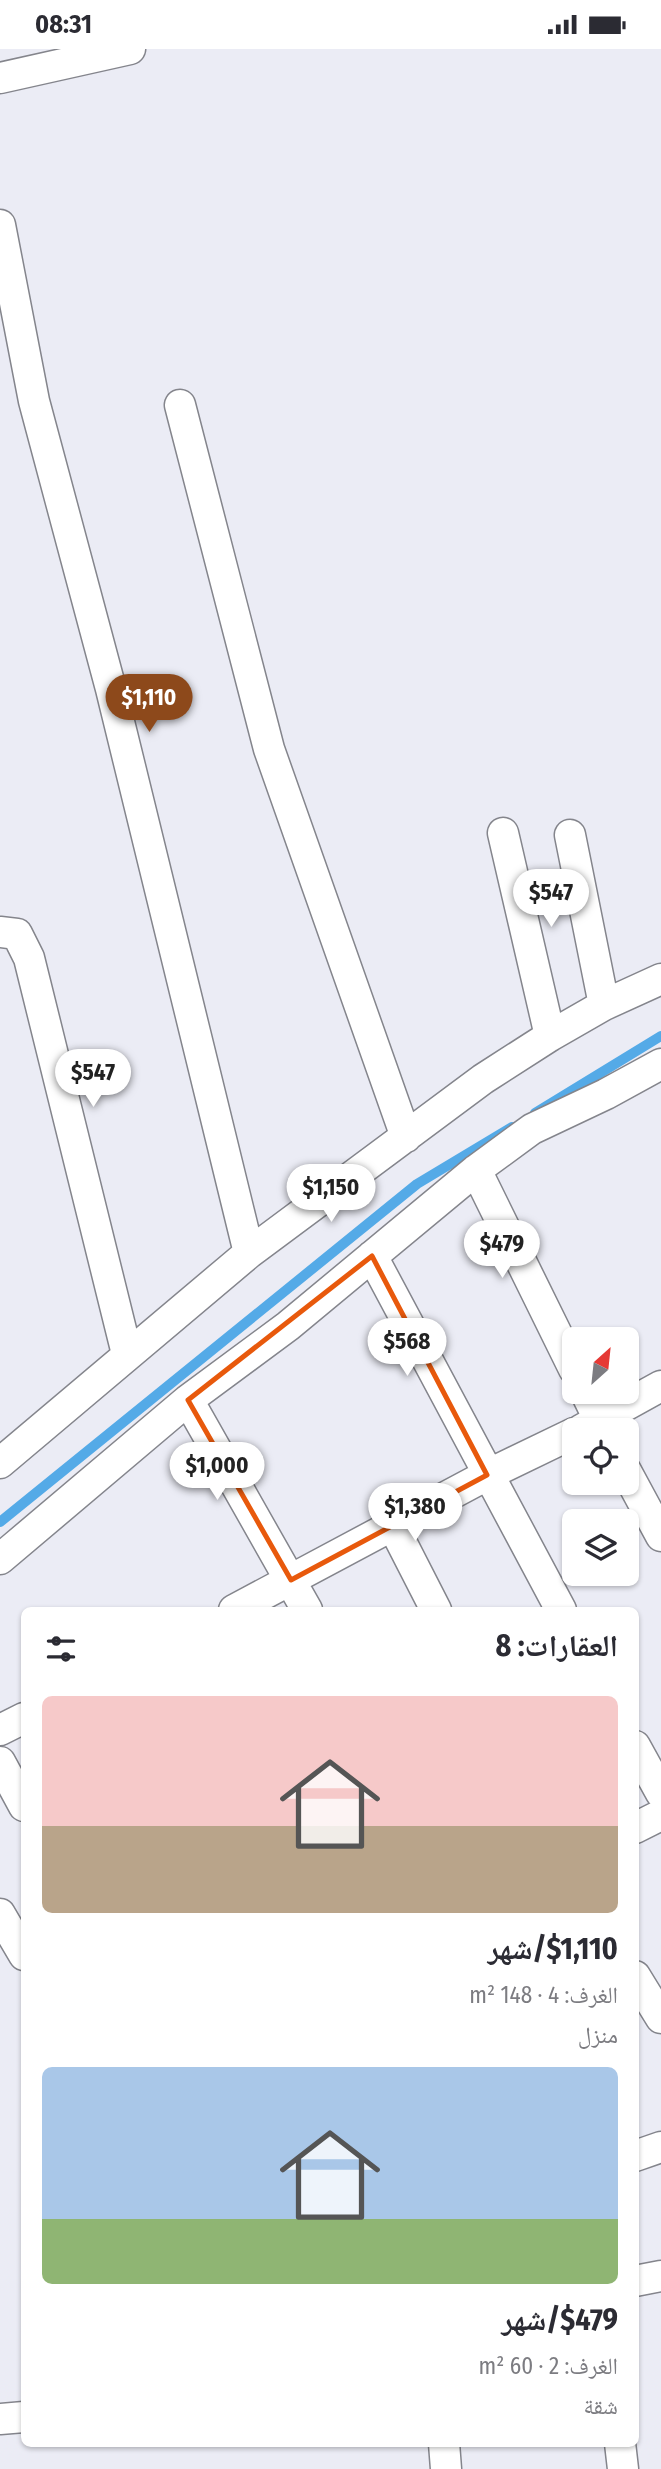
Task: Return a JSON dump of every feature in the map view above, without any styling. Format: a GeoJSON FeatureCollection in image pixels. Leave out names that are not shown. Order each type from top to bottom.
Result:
{"type":"FeatureCollection","features":[{"type":"Feature","properties":{"kind":"street"},"geometry":{"type":"LineString","coordinates":[[0,78],[130,49]]}},
{"type":"Feature","properties":{"kind":"street"},"geometry":{"type":"LineString","coordinates":[[0,225],[34,401],[111,689],[249,1252]]}},
{"type":"Feature","properties":{"kind":"street"},"geometry":{"type":"LineString","coordinates":[[180,405],[270,749],[406,1137]]}},
{"type":"Feature","properties":{"kind":"street"},"geometry":{"type":"LineString","coordinates":[[503,833],[550,1036]]}},
{"type":"Feature","properties":{"kind":"street"},"geometry":{"type":"LineString","coordinates":[[570,835],[604,1005]]}},
{"type":"Feature","properties":{"kind":"street"},"geometry":{"type":"LineString","coordinates":[[0,932],[17,934],[29,958],[127,1354]]}},
{"type":"Feature","properties":{"kind":"street"},"geometry":{"type":"LineString","coordinates":[[0,1463],[249,1252],[483,1079],[604,1005],[661,979]]}},
{"type":"Feature","properties":{"kind":"street"},"geometry":{"type":"LineString","coordinates":[[0,1559],[188,1400],[288,1326],[476,1170],[532,1129],[661,1064]]}},
{"type":"Feature","properties":{"kind":"street"},"geometry":{"type":"LineString","coordinates":[[476,1170],[562,1345]]}},
{"type":"Feature","properties":{"kind":"street"},"geometry":{"type":"LineString","coordinates":[[372,1257],[559,1607]]}},
{"type":"Feature","properties":{"kind":"street"},"geometry":{"type":"LineString","coordinates":[[607,1418],[661,1386]]}},
{"type":"Feature","properties":{"kind":"street"},"geometry":{"type":"LineString","coordinates":[[188,1400],[305,1607]]}},
{"type":"Feature","properties":{"kind":"street"},"geometry":{"type":"LineString","coordinates":[[239,1607],[487,1475],[562,1441]]}},
{"type":"Feature","properties":{"kind":"street"},"geometry":{"type":"LineString","coordinates":[[639,1495],[661,1535]]}},
{"type":"Feature","properties":{"kind":"street"},"geometry":{"type":"LineString","coordinates":[[393,1526],[434,1607]]}},
{"type":"Feature","properties":{"kind":"street"},"geometry":{"type":"LineString","coordinates":[[0,1730],[21,1720]]}},
{"type":"Feature","properties":{"kind":"street"},"geometry":{"type":"LineString","coordinates":[[639,1753],[661,1793]]}},
{"type":"Feature","properties":{"kind":"street"},"geometry":{"type":"LineString","coordinates":[[0,1762],[21,1800]]}},
{"type":"Feature","properties":{"kind":"street"},"geometry":{"type":"LineString","coordinates":[[639,1826],[661,1815]]}},
{"type":"Feature","properties":{"kind":"street"},"geometry":{"type":"LineString","coordinates":[[0,1914],[21,1950]]}},
{"type":"Feature","properties":{"kind":"street"},"geometry":{"type":"LineString","coordinates":[[639,1982],[661,2018]]}},
{"type":"Feature","properties":{"kind":"street"},"geometry":{"type":"LineString","coordinates":[[639,2155],[661,2147]]}},
{"type":"Feature","properties":{"kind":"street"},"geometry":{"type":"LineString","coordinates":[[0,2419],[21,2417]]}},
{"type":"Feature","properties":{"kind":"street"},"geometry":{"type":"LineString","coordinates":[[444,2447],[446,2469]]}},
{"type":"Feature","properties":{"kind":"street"},"geometry":{"type":"LineString","coordinates":[[620,2447],[623,2469]]}},
{"type":"Feature","properties":{"kind":"highlighted area"},"geometry":{"type":"Polygon","coordinates":[[[372,1256],[487,1475],[291,1580],[188,1400],[372,1256]]]}},
{"type":"Feature","properties":{"kind":"waterway"},"geometry":{"type":"LineString","coordinates":[[535,1113],[661,1036]]}},
{"type":"Feature","properties":{"kind":"waterway"},"geometry":{"type":"LineString","coordinates":[[0,1522],[417,1184],[512,1127]]}}]}
